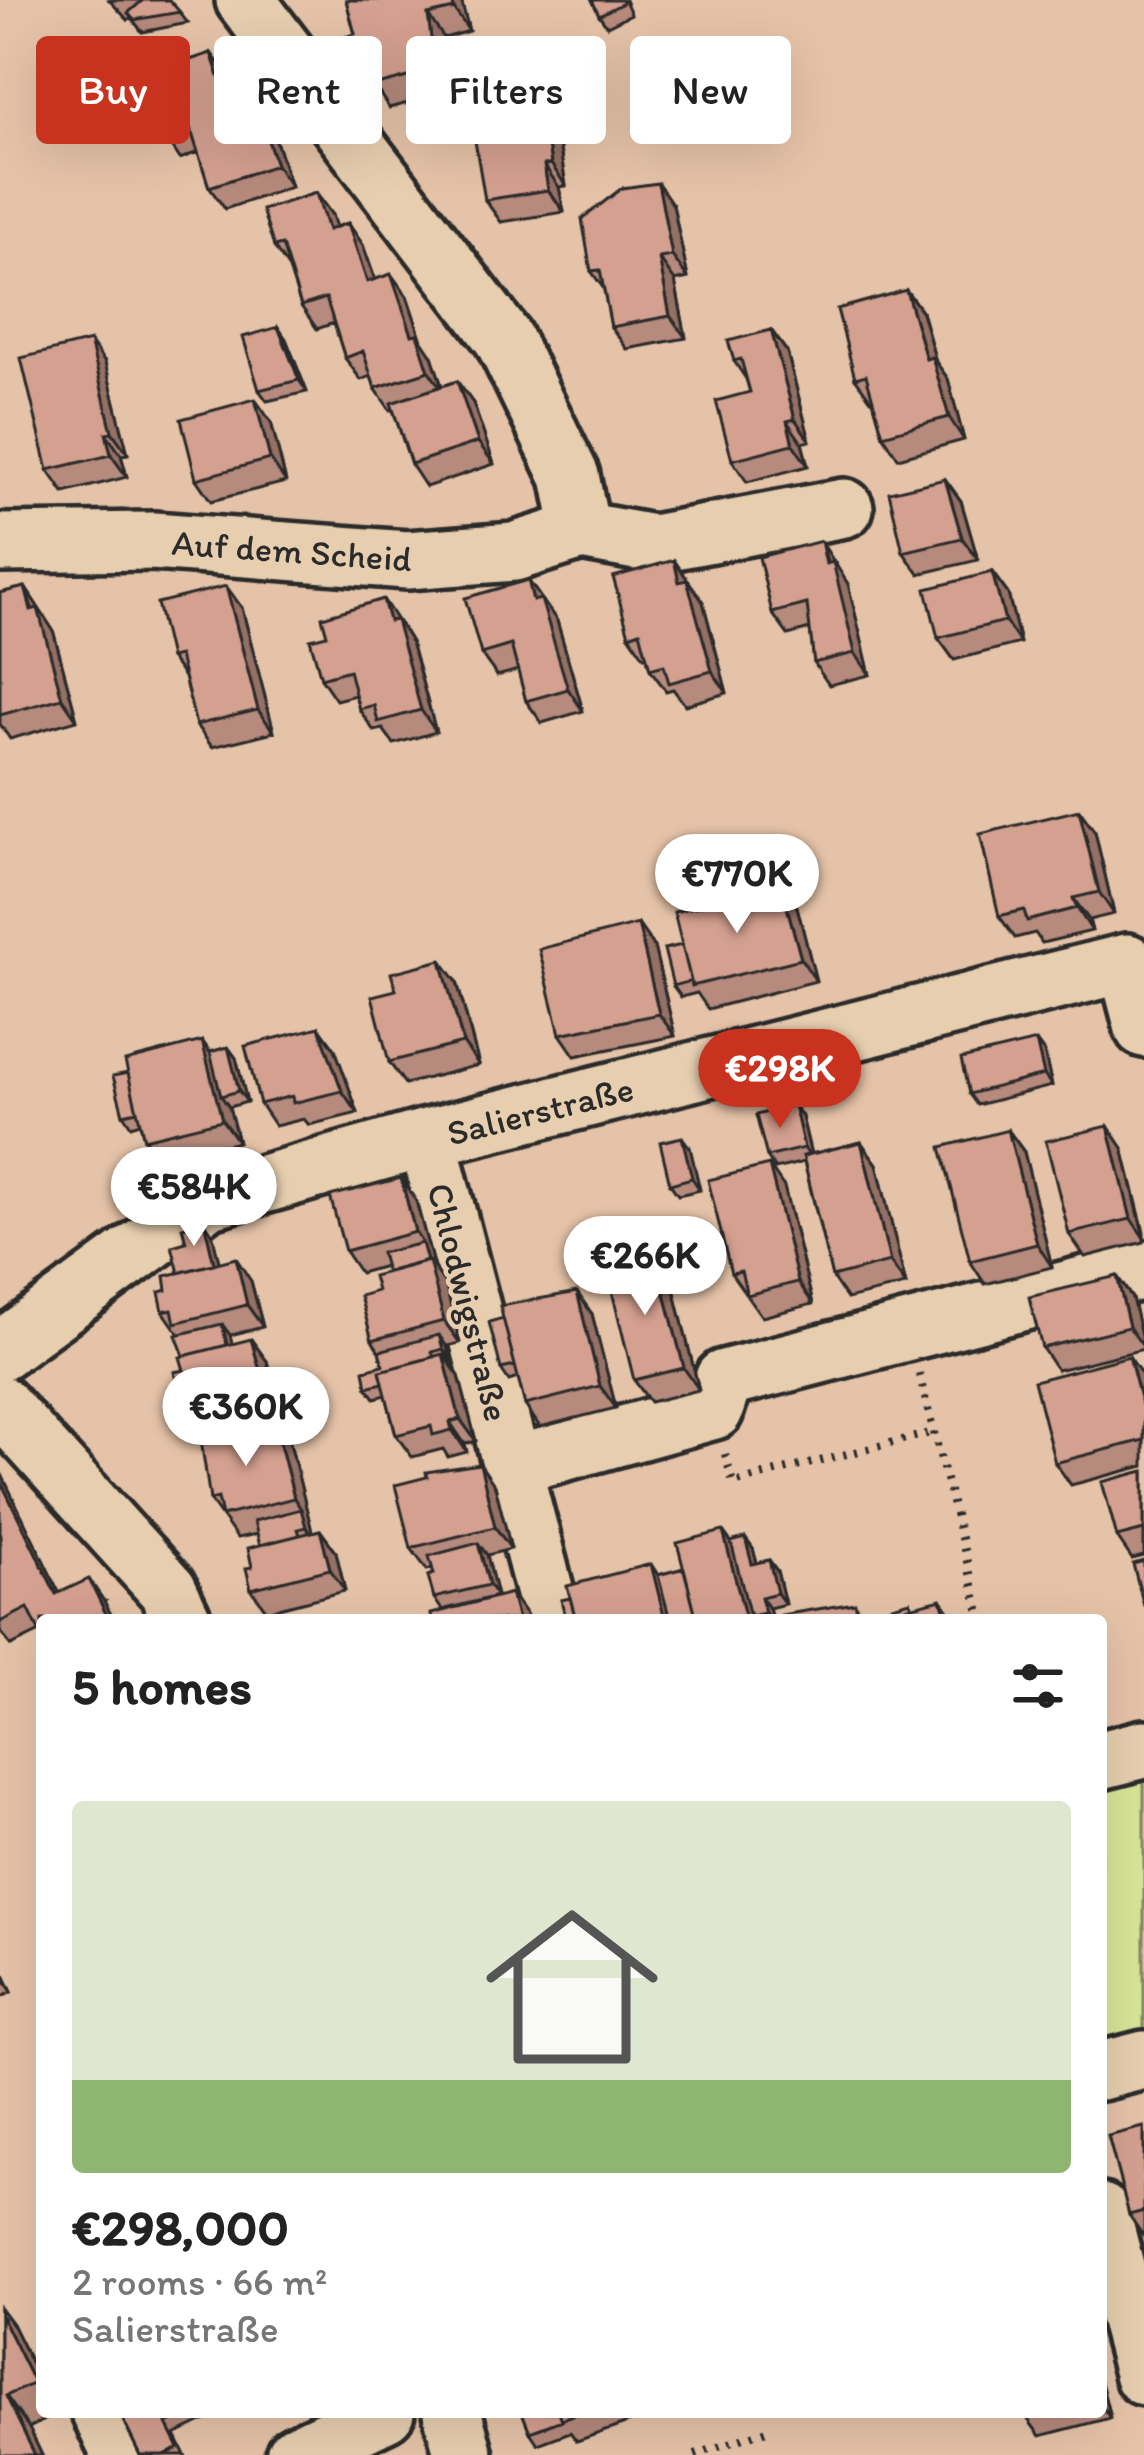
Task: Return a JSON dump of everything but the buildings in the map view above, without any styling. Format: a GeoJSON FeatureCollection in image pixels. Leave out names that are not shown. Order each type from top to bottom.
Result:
{"type":"FeatureCollection","features":[{"type":"Feature","properties":{"kind":"street"},"geometry":{"type":"LineString","coordinates":[[245,0],[503,338],[570,476],[580,531]]}},
{"type":"Feature","properties":{"kind":"street","name":"Auf dem Scheid"},"geometry":{"type":"LineString","coordinates":[[0,543],[153,541],[407,560],[514,552],[580,531],[653,544],[844,508]]}},
{"type":"Feature","properties":{"kind":"street","name":"Salierstraße"},"geometry":{"type":"LineString","coordinates":[[0,1351],[207,1200],[427,1138],[1127,963],[1144,1028]]}},
{"type":"Feature","properties":{"kind":"street","name":"Chlodwigstraße"},"geometry":{"type":"LineString","coordinates":[[427,1138],[550,1614]]}},
{"type":"Feature","properties":{"kind":"street"},"geometry":{"type":"LineString","coordinates":[[714,1411],[724,1379],[1144,1270]]}},
{"type":"Feature","properties":{"kind":"street"},"geometry":{"type":"LineString","coordinates":[[0,1405],[168,1590],[179,1614]]}},
{"type":"Feature","properties":{"kind":"street","name":"Chlodwigstraße"},"geometry":{"type":"LineString","coordinates":[[512,1466],[714,1411]]}},
{"type":"Feature","properties":{"kind":"street"},"geometry":{"type":"LineString","coordinates":[[1107,1758],[1144,1749]]}},
{"type":"Feature","properties":{"kind":"street"},"geometry":{"type":"LineString","coordinates":[[1107,2069],[1144,2060]]}},
{"type":"Feature","properties":{"kind":"street"},"geometry":{"type":"LineString","coordinates":[[1107,2236],[1144,2376]]}},
{"type":"Feature","properties":{"kind":"street"},"geometry":{"type":"LineString","coordinates":[[103,2418],[122,2455]]}},
{"type":"Feature","properties":{"kind":"street"},"geometry":{"type":"LineString","coordinates":[[295,2455],[372,2418]]}},
{"type":"Feature","properties":{"kind":"street"},"geometry":{"type":"LineString","coordinates":[[454,2418],[464,2455]]}},
{"type":"Feature","properties":{"kind":"path"},"geometry":{"type":"LineString","coordinates":[[909,1331],[980,1614]]}},
{"type":"Feature","properties":{"kind":"path"},"geometry":{"type":"LineString","coordinates":[[714,1411],[733,1484],[934,1432]]}},
{"type":"Feature","properties":{"kind":"path"},"geometry":{"type":"LineString","coordinates":[[695,2455],[770,2429]]}},
{"type":"Feature","properties":{"kind":"green space"},"geometry":{"type":"Polygon","coordinates":[[[1144,1774],[1144,2042],[1107,2051],[1107,1783],[1144,1774]]]}}]}
